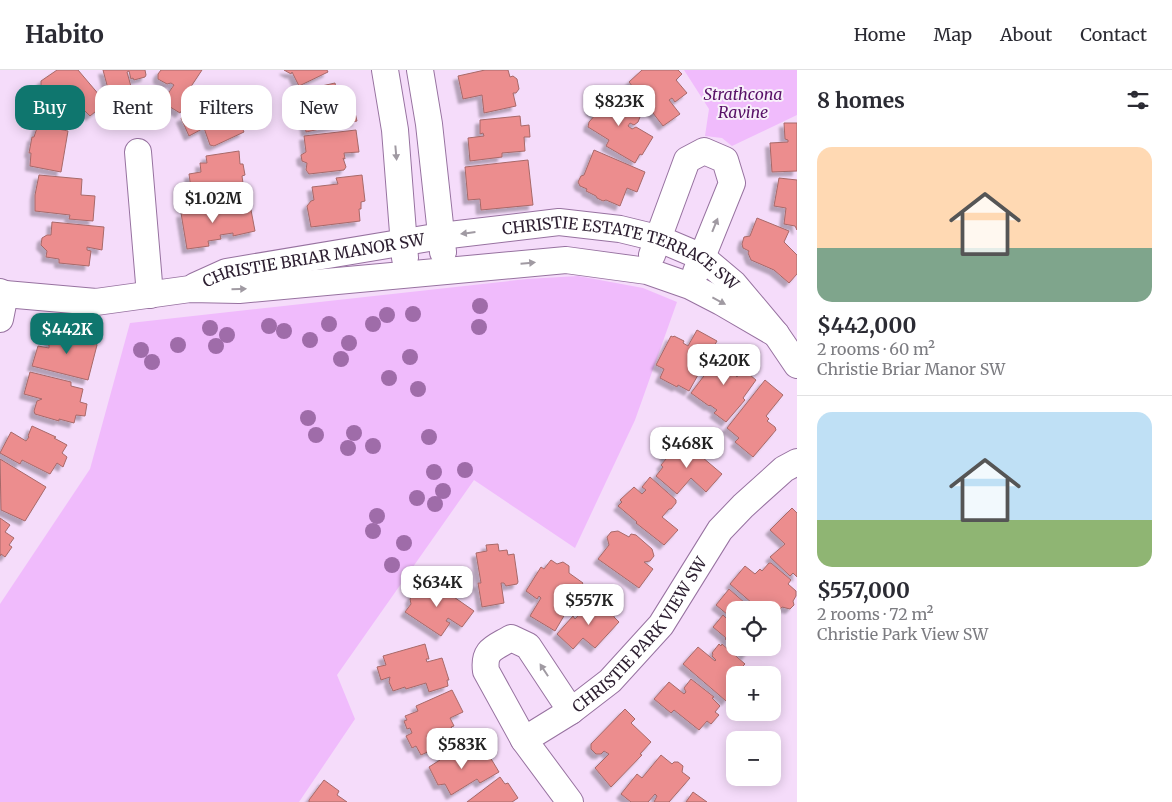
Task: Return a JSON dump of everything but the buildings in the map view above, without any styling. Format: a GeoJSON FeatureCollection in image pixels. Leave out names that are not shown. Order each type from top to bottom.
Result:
{"type":"FeatureCollection","features":[{"type":"Feature","properties":{"kind":"street"},"geometry":{"type":"LineString","coordinates":[[386,70],[395,130],[406,274]]}},
{"type":"Feature","properties":{"kind":"street"},"geometry":{"type":"LineString","coordinates":[[420,70],[429,124],[445,270]]}},
{"type":"Feature","properties":{"kind":"street"},"geometry":{"type":"LineString","coordinates":[[647,271],[687,160],[704,150],[725,160],[732,183],[690,286]]}},
{"type":"Feature","properties":{"kind":"street"},"geometry":{"type":"LineString","coordinates":[[138,152],[150,295]]}},
{"type":"Feature","properties":{"kind":"street","name":"CHRISTIE ESTATE TERRACE SW"},"geometry":{"type":"LineString","coordinates":[[441,236],[559,222],[620,229],[658,238],[702,257],[734,284],[776,334],[797,365]]}},
{"type":"Feature","properties":{"kind":"street","name":"CHRISTIE BRIAR MANOR SW"},"geometry":{"type":"LineString","coordinates":[[190,289],[226,272],[441,236]]}},
{"type":"Feature","properties":{"kind":"street","name":"CHRISTIE ESTATE TERRACE SW"},"geometry":{"type":"LineString","coordinates":[[445,270],[566,260],[647,271],[690,286],[776,334]]}},
{"type":"Feature","properties":{"kind":"street","name":"CHRISTIE BRIAR MANOR SW"},"geometry":{"type":"LineString","coordinates":[[2,302],[96,302],[190,289],[239,290],[445,270]]}},
{"type":"Feature","properties":{"kind":"street","name":"CHRISTIE PARK VIEW SW"},"geometry":{"type":"LineString","coordinates":[[524,740],[571,711],[610,681],[661,625],[720,530],[743,506],[784,469],[797,462]]}},
{"type":"Feature","properties":{"kind":"street"},"geometry":{"type":"LineString","coordinates":[[570,802],[524,740],[486,671],[485,660],[489,651],[512,638],[528,646],[571,711]]}},
{"type":"Feature","properties":{"kind":"green space","name":"Strathcona Ravine"},"geometry":{"type":"Polygon","coordinates":[[[684,70],[797,70],[797,115],[732,146],[722,138],[705,136],[709,109],[684,70]]]}},
{"type":"Feature","properties":{"kind":"green space"},"geometry":{"type":"Polygon","coordinates":[[[578,276],[643,288],[677,302],[635,420],[575,548],[474,480],[337,675],[355,719],[299,802],[0,802],[0,604],[90,469],[130,323],[527,279],[578,276]]]}}]}
